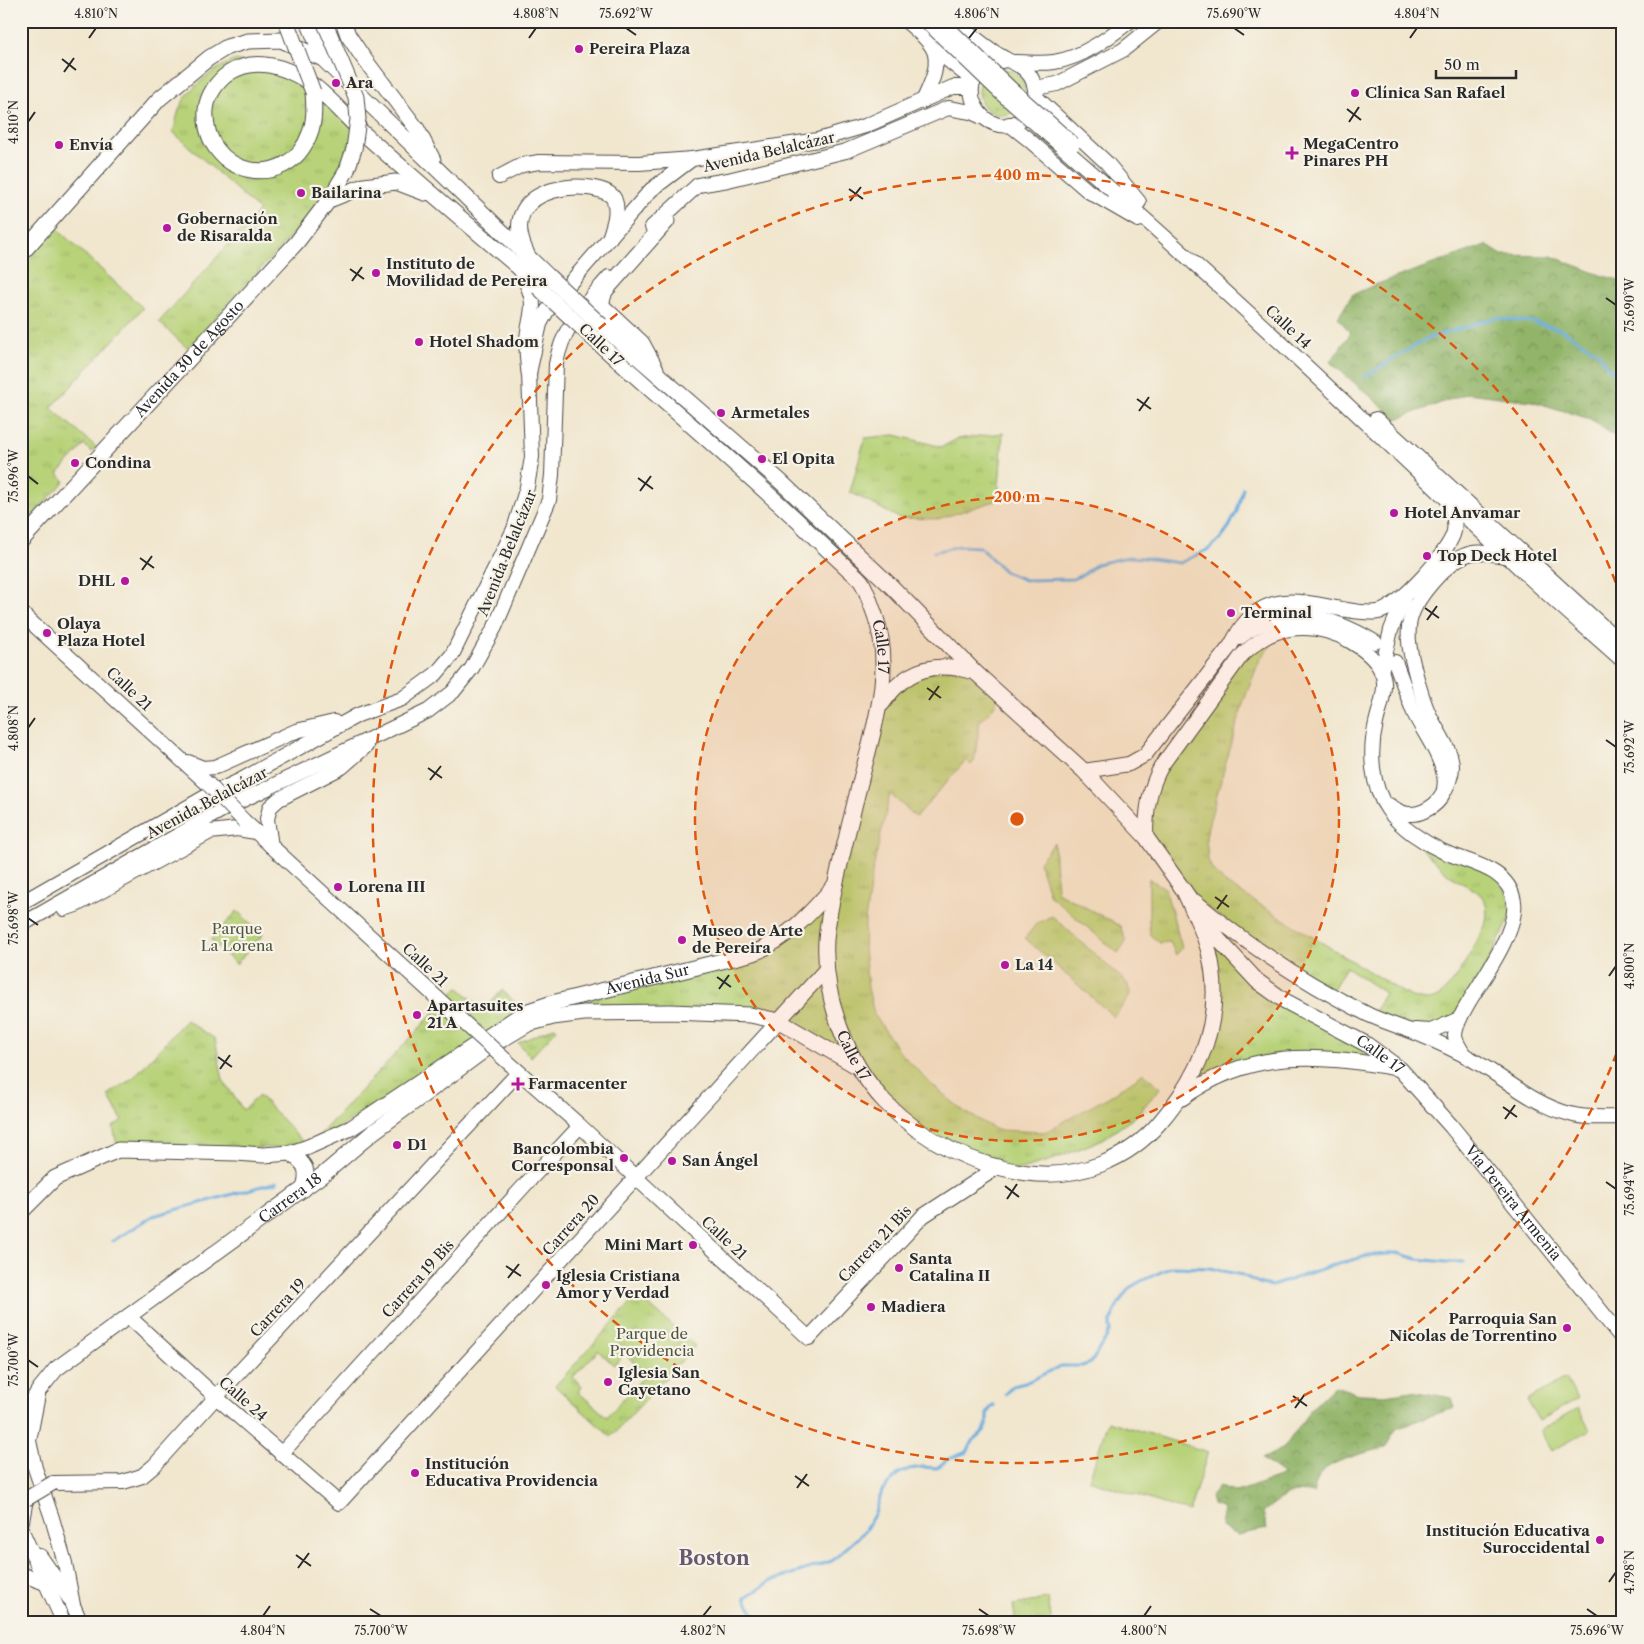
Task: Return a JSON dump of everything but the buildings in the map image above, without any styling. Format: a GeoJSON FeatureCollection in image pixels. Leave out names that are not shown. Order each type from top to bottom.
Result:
{"type":"FeatureCollection","features":[{"type":"Feature","properties":{"kind":"main road"},"geometry":{"type":"LineString","coordinates":[[286,21],[311,87],[314,115],[311,132],[303,148],[292,160],[277,168],[262,171],[246,170],[223,157],[210,140],[206,123],[207,106],[213,90],[224,77],[236,69],[250,64],[267,65],[296,74],[311,87]]}},
{"type":"Feature","properties":{"kind":"main road"},"geometry":{"type":"LineString","coordinates":[[308,21],[323,59]]}},
{"type":"Feature","properties":{"kind":"main road","name":"Avenida 30 de Agosto"},"geometry":{"type":"LineString","coordinates":[[21,541],[297,242],[329,200],[347,170],[354,149],[357,126],[356,97],[324,21]]}},
{"type":"Feature","properties":{"kind":"main road"},"geometry":{"type":"LineString","coordinates":[[343,21],[348,35],[362,56],[417,129],[439,172]]}},
{"type":"Feature","properties":{"kind":"main road"},"geometry":{"type":"LineString","coordinates":[[906,21],[973,84]]}},
{"type":"Feature","properties":{"kind":"main road","name":"Calle 14"},"geometry":{"type":"LineString","coordinates":[[926,21],[1003,95],[1117,189],[1139,202],[1254,304],[1482,517],[1623,645]]}},
{"type":"Feature","properties":{"kind":"main road","name":"Calle 14"},"geometry":{"type":"LineString","coordinates":[[941,21],[1117,189],[1160,233],[1448,498],[1508,558],[1623,661]]}},
{"type":"Feature","properties":{"kind":"main road"},"geometry":{"type":"LineString","coordinates":[[955,21],[982,44],[1028,72],[1035,92],[1107,163],[1139,202]]}},
{"type":"Feature","properties":{"kind":"main road"},"geometry":{"type":"LineString","coordinates":[[1035,92],[1033,104],[1023,117],[1009,124],[999,125],[982,117],[974,107],[971,95],[973,84],[982,68],[989,64],[1010,61],[1056,62],[1078,54],[1110,36],[1130,21]]}},
{"type":"Feature","properties":{"kind":"main road"},"geometry":{"type":"LineString","coordinates":[[1035,92],[1057,84],[1123,50],[1159,21]]}},
{"type":"Feature","properties":{"kind":"main road"},"geometry":{"type":"LineString","coordinates":[[21,254],[149,110],[209,58],[227,47],[248,41],[281,40],[323,59]]}},
{"type":"Feature","properties":{"kind":"main road"},"geometry":{"type":"LineString","coordinates":[[923,101],[935,66],[933,48]]}},
{"type":"Feature","properties":{"kind":"main road","name":"Calle 17"},"geometry":{"type":"LineString","coordinates":[[323,59],[439,172],[523,263],[861,581],[876,617],[884,655],[883,683],[880,707],[835,885],[826,937],[826,968],[838,1021],[858,1067],[872,1088],[898,1116],[949,1150],[979,1162],[1014,1171],[1048,1175],[1092,1168],[1126,1153],[1154,1129],[1177,1102],[1193,1075],[1206,1046],[1212,1016],[1214,984],[1209,953],[1199,922],[1184,891]]}},
{"type":"Feature","properties":{"kind":"main road","name":"Avenida Belalcázar"},"geometry":{"type":"LineString","coordinates":[[21,902],[207,796],[241,780],[358,715],[402,699],[436,674],[452,656],[514,529],[527,487],[532,457],[529,373],[540,324],[547,310],[652,190],[692,160],[818,140],[865,126],[953,87],[973,84]]}},
{"type":"Feature","properties":{"kind":"main road","name":"Calle 17"},"geometry":{"type":"LineString","coordinates":[[311,87],[462,220],[523,263]]}},
{"type":"Feature","properties":{"kind":"main road","name":"Avenida Belalcázar"},"geometry":{"type":"LineString","coordinates":[[21,925],[222,810],[428,711],[453,692],[472,668],[495,627],[549,500],[552,475],[556,364],[564,335],[579,313],[649,230],[698,185],[728,180],[846,151],[948,108],[970,112],[982,117]]}},
{"type":"Feature","properties":{"kind":"main road"},"geometry":{"type":"LineString","coordinates":[[1009,124],[1088,191],[1160,233]]}},
{"type":"Feature","properties":{"kind":"main road"},"geometry":{"type":"LineString","coordinates":[[499,177],[522,165],[539,162],[639,163],[692,160]]}},
{"type":"Feature","properties":{"kind":"main road"},"geometry":{"type":"LineString","coordinates":[[329,200],[364,186],[396,182],[423,192],[462,220]]}},
{"type":"Feature","properties":{"kind":"main road"},"geometry":{"type":"LineString","coordinates":[[529,373],[527,344],[533,305],[523,263],[523,245],[520,234],[520,221],[524,210],[539,195],[549,191],[566,188],[592,188],[611,195],[614,201],[615,221],[610,237]]}},
{"type":"Feature","properties":{"kind":"main road"},"geometry":{"type":"LineString","coordinates":[[662,379],[642,342],[601,305],[606,291],[667,221]]}},
{"type":"Feature","properties":{"kind":"main road","name":"Calle 17"},"geometry":{"type":"LineString","coordinates":[[597,331],[662,379],[780,481],[891,586],[975,672],[1084,771],[1146,837],[1219,940],[1257,981],[1284,1002],[1366,1044],[1400,1069]]}},
{"type":"Feature","properties":{"kind":"main road"},"geometry":{"type":"LineString","coordinates":[[1084,771],[1129,764],[1145,755],[1231,645],[1243,625],[1257,611],[1275,602],[1292,601],[1367,614],[1381,612],[1394,606],[1404,598],[1452,540],[1455,520],[1448,498]]}},
{"type":"Feature","properties":{"kind":"main road"},"geometry":{"type":"LineString","coordinates":[[1383,800],[1402,813],[1415,814],[1434,805],[1444,792],[1451,775],[1450,756],[1429,716],[1423,700],[1409,648],[1408,622],[1412,610],[1429,586],[1447,566],[1475,551],[1480,543],[1483,532],[1482,517]]}},
{"type":"Feature","properties":{"kind":"main road"},"geometry":{"type":"LineString","coordinates":[[1475,551],[1508,558]]}},
{"type":"Feature","properties":{"kind":"main road"},"geometry":{"type":"LineString","coordinates":[[1381,672],[1391,630],[1404,598]]}},
{"type":"Feature","properties":{"kind":"main road","name":"Calle 21"},"geometry":{"type":"LineString","coordinates":[[21,613],[209,785],[271,846],[580,1126],[809,1338]]}},
{"type":"Feature","properties":{"kind":"main road"},"geometry":{"type":"LineString","coordinates":[[1231,645],[1248,630],[1273,619],[1288,615],[1302,615],[1334,621],[1355,630],[1375,642]]}},
{"type":"Feature","properties":{"kind":"main road"},"geometry":{"type":"LineString","coordinates":[[1146,837],[1146,814],[1150,793],[1162,765],[1242,654],[1260,639],[1286,629],[1329,631],[1341,635],[1358,646],[1367,653],[1381,672],[1384,680],[1384,693],[1372,743],[1374,772],[1378,788],[1387,809],[1394,817],[1426,842],[1443,851],[1486,867],[1507,884],[1512,892],[1515,908],[1510,929],[1459,1019],[1455,1036],[1464,1055]]}},
{"type":"Feature","properties":{"kind":"main road"},"geometry":{"type":"LineString","coordinates":[[1395,662],[1413,710],[1434,749],[1444,773],[1446,784],[1444,792]]}},
{"type":"Feature","properties":{"kind":"main road"},"geometry":{"type":"LineString","coordinates":[[880,707],[890,691],[904,679],[920,670],[948,666],[975,672]]}},
{"type":"Feature","properties":{"kind":"main road"},"geometry":{"type":"LineString","coordinates":[[180,759],[203,768],[215,767],[296,732],[358,715]]}},
{"type":"Feature","properties":{"kind":"main road"},"geometry":{"type":"LineString","coordinates":[[271,846],[267,819],[270,807],[279,799],[342,767],[376,736]]}},
{"type":"Feature","properties":{"kind":"main road"},"geometry":{"type":"LineString","coordinates":[[36,917],[76,905],[210,832],[237,829],[256,832]]}},
{"type":"Feature","properties":{"kind":"main road","name":"Avenida Sur"},"geometry":{"type":"LineString","coordinates":[[291,1153],[351,1128],[525,1012],[552,1003],[754,953],[772,946],[802,922],[835,885]]}},
{"type":"Feature","properties":{"kind":"main road","name":"Calle 17"},"geometry":{"type":"LineString","coordinates":[[1184,891],[1243,939],[1300,977],[1372,1016],[1464,1055],[1559,1110],[1581,1116],[1623,1117]]}},
{"type":"Feature","properties":{"kind":"main road","name":"Carrera 20"},"geometry":{"type":"LineString","coordinates":[[339,1504],[826,968]]}},
{"type":"Feature","properties":{"kind":"main road","name":"Avenida Sur"},"geometry":{"type":"LineString","coordinates":[[584,1013],[687,1012],[750,1015],[779,1021],[858,1067]]}},
{"type":"Feature","properties":{"kind":"main road","name":"Carrera 18"},"geometry":{"type":"LineString","coordinates":[[21,1420],[39,1390],[56,1369],[325,1173],[372,1133],[486,1049],[528,1024],[553,1017],[584,1013]]}},
{"type":"Feature","properties":{"kind":"main road"},"geometry":{"type":"LineString","coordinates":[[1406,1029],[1430,1031],[1459,1019]]}},
{"type":"Feature","properties":{"kind":"main road","name":"Calle 17"},"geometry":{"type":"LineString","coordinates":[[1177,1102],[1204,1084],[1226,1073],[1273,1059],[1298,1057],[1332,1059],[1400,1069]]}},
{"type":"Feature","properties":{"kind":"main road","name":"Vía Pereira Armenia"},"geometry":{"type":"LineString","coordinates":[[1400,1069],[1451,1126],[1623,1339]]}},
{"type":"Feature","properties":{"kind":"main road","name":"Carrera 19"},"geometry":{"type":"LineString","coordinates":[[21,1528],[25,1505],[53,1483],[123,1482],[142,1476],[174,1445],[216,1397],[519,1072]]}},
{"type":"Feature","properties":{"kind":"main road","name":"Carrera 19 Bis"},"geometry":{"type":"LineString","coordinates":[[281,1454],[580,1126]]}},
{"type":"Feature","properties":{"kind":"main road"},"geometry":{"type":"LineString","coordinates":[[21,1212],[55,1178],[118,1150],[263,1155],[291,1153],[306,1168],[304,1188]]}},
{"type":"Feature","properties":{"kind":"main road","name":"Carrera 21 Bis"},"geometry":{"type":"LineString","coordinates":[[809,1338],[923,1216],[998,1167]]}},
{"type":"Feature","properties":{"kind":"main road","name":"Calle 24"},"geometry":{"type":"LineString","coordinates":[[128,1316],[216,1397],[339,1504]]}},
{"type":"Feature","properties":{"kind":"main road"},"geometry":{"type":"LineString","coordinates":[[39,1390],[29,1441],[35,1468],[52,1518],[73,1605]]}},
{"type":"Feature","properties":{"kind":"main road"},"geometry":{"type":"LineString","coordinates":[[21,1528],[73,1605],[81,1623]]}},
{"type":"Feature","properties":{"kind":"main road"},"geometry":{"type":"LineString","coordinates":[[21,1528],[64,1623]]}},
{"type":"Feature","properties":{"kind":"main road"},"geometry":{"type":"LineString","coordinates":[[21,1574],[45,1583]]}},
{"type":"Feature","properties":{"kind":"green space"},"geometry":{"type":"Polygon","coordinates":[[[236,60],[250,64],[278,67],[357,128],[347,170],[291,236],[187,348],[159,322],[259,210],[173,132],[185,98],[197,84],[221,67],[236,60]]]}},
{"type":"Feature","properties":{"kind":"green space"},"geometry":{"type":"Polygon","coordinates":[[[998,69],[1006,69],[1015,73],[1021,79],[1025,92],[1021,105],[1015,111],[1006,115],[998,115],[989,111],[983,105],[979,96],[979,88],[983,79],[989,73],[998,69]]]}},
{"type":"Feature","properties":{"kind":"green space"},"geometry":{"type":"Polygon","coordinates":[[[56,228],[143,308],[51,408],[96,447],[92,452],[84,445],[58,474],[65,481],[21,528],[21,268],[56,228]]]}},
{"type":"Feature","properties":{"kind":"green space"},"geometry":{"type":"Polygon","coordinates":[[[1486,245],[1502,255],[1551,256],[1603,276],[1623,281],[1623,442],[1590,419],[1532,401],[1468,393],[1397,419],[1330,362],[1351,333],[1338,318],[1352,295],[1486,245]]]}},
{"type":"Feature","properties":{"kind":"green space"},"geometry":{"type":"Polygon","coordinates":[[[1003,433],[998,500],[938,519],[899,518],[850,492],[865,438],[895,435],[942,447],[957,439],[1003,433]]]}},
{"type":"Feature","properties":{"kind":"green space"},"geometry":{"type":"Polygon","coordinates":[[[1275,640],[1260,659],[1243,703],[1208,826],[1206,838],[1208,860],[1212,869],[1225,883],[1241,893],[1409,996],[1422,1000],[1436,998],[1449,986],[1485,926],[1487,914],[1486,904],[1482,897],[1447,873],[1406,832],[1495,873],[1515,908],[1459,1019],[1431,1031],[1372,1016],[1385,993],[1346,967],[1330,994],[1186,893],[1257,981],[1400,1069],[1273,1059],[1190,1093],[1212,1016],[1199,922],[1146,837],[1150,793],[1242,655],[1275,640]]]}},
{"type":"Feature","properties":{"kind":"green space"},"geometry":{"type":"Polygon","coordinates":[[[957,667],[1000,694],[993,708],[980,721],[974,762],[971,765],[966,760],[916,817],[890,794],[872,874],[865,920],[864,950],[868,988],[874,1014],[898,1050],[932,1085],[965,1112],[997,1130],[1045,1132],[1110,1096],[1144,1073],[1160,1088],[1135,1117],[1103,1139],[1055,1159],[1014,1171],[921,1133],[858,1067],[779,1021],[574,1009],[575,1004],[754,953],[835,885],[880,707],[904,679],[957,667]]]}},
{"type":"Feature","properties":{"kind":"green space"},"geometry":{"type":"Polygon","coordinates":[[[1054,843],[1057,892],[1120,926],[1126,941],[1118,953],[1050,896],[1039,862],[1054,843]]]}},
{"type":"Feature","properties":{"kind":"green space"},"geometry":{"type":"Polygon","coordinates":[[[1149,879],[1165,888],[1182,948],[1176,955],[1170,942],[1160,943],[1150,935],[1149,879]]]}},
{"type":"Feature","properties":{"kind":"green space","name":"Parque La Lorena"},"geometry":{"type":"Polygon","coordinates":[[[237,911],[263,935],[236,964],[211,940],[237,911]]]}},
{"type":"Feature","properties":{"kind":"green space"},"geometry":{"type":"Polygon","coordinates":[[[1052,916],[1127,983],[1131,995],[1114,1017],[1025,938],[1037,923],[1052,916]]]}},
{"type":"Feature","properties":{"kind":"green space"},"geometry":{"type":"Polygon","coordinates":[[[458,987],[484,1010],[502,990],[525,1012],[308,1147],[458,987]]]}},
{"type":"Feature","properties":{"kind":"green space"},"geometry":{"type":"Polygon","coordinates":[[[186,1020],[215,1039],[223,1080],[243,1110],[259,1095],[308,1147],[118,1150],[113,1127],[122,1120],[108,1095],[133,1078],[186,1020]]]}},
{"type":"Feature","properties":{"kind":"green space"},"geometry":{"type":"Polygon","coordinates":[[[554,1027],[557,1029],[531,1057],[518,1043],[554,1027]]]}},
{"type":"Feature","properties":{"kind":"green space","name":"Parque de Providencia"},"geometry":{"type":"Polygon","coordinates":[[[638,1295],[695,1346],[611,1437],[555,1386],[638,1295]],[[598,1351],[573,1377],[582,1387],[578,1392],[607,1417],[646,1374],[625,1354],[614,1365],[598,1351]]]}},
{"type":"Feature","properties":{"kind":"green space"},"geometry":{"type":"Polygon","coordinates":[[[1566,1378],[1577,1399],[1539,1421],[1527,1400],[1566,1378]]]}},
{"type":"Feature","properties":{"kind":"green space"},"geometry":{"type":"Polygon","coordinates":[[[1335,1386],[1359,1394],[1385,1395],[1412,1391],[1452,1398],[1455,1408],[1397,1428],[1385,1448],[1350,1457],[1332,1465],[1320,1475],[1313,1493],[1292,1493],[1280,1499],[1263,1512],[1267,1529],[1237,1535],[1221,1527],[1224,1509],[1213,1505],[1211,1496],[1219,1486],[1237,1492],[1284,1475],[1262,1459],[1284,1448],[1311,1409],[1335,1386]]]}},
{"type":"Feature","properties":{"kind":"green space"},"geometry":{"type":"Polygon","coordinates":[[[1578,1408],[1590,1430],[1552,1451],[1540,1431],[1578,1408]]]}},
{"type":"Feature","properties":{"kind":"green space"},"geometry":{"type":"Polygon","coordinates":[[[1108,1421],[1208,1452],[1189,1512],[1089,1480],[1108,1421]]]}},
{"type":"Feature","properties":{"kind":"green space"},"geometry":{"type":"Polygon","coordinates":[[[1048,1599],[1052,1623],[1016,1623],[1013,1605],[1048,1599]]]}},
{"type":"Feature","properties":{"kind":"waterway"},"geometry":{"type":"LineString","coordinates":[[1364,377],[1426,339],[1494,318],[1532,322],[1562,330],[1598,352],[1608,368],[1623,378]]}},
{"type":"Feature","properties":{"kind":"waterway"},"geometry":{"type":"LineString","coordinates":[[934,552],[959,546],[980,547],[1005,572],[1025,580],[1073,579],[1084,574],[1097,564],[1128,557],[1180,563],[1209,549],[1220,539],[1237,511],[1243,488]]}},
{"type":"Feature","properties":{"kind":"waterway"},"geometry":{"type":"LineString","coordinates":[[113,1241],[153,1216],[277,1182]]}},
{"type":"Feature","properties":{"kind":"waterway"},"geometry":{"type":"LineString","coordinates":[[1005,1394],[1013,1386],[1025,1383],[1061,1366],[1082,1366],[1091,1363],[1110,1331],[1110,1322],[1118,1304],[1129,1288],[1172,1267],[1209,1268],[1242,1275],[1261,1284],[1272,1286],[1330,1266],[1367,1256],[1397,1253],[1417,1259],[1464,1262]]}},
{"type":"Feature","properties":{"kind":"waterway"},"geometry":{"type":"LineString","coordinates":[[759,1623],[745,1598],[771,1581],[832,1561],[864,1532],[875,1513],[882,1491],[898,1474],[909,1469],[937,1468],[948,1459],[967,1452],[975,1438],[984,1430],[987,1422],[987,1413],[994,1405]]}},
{"type":"Feature","properties":{"kind":"place","name":"Pereira Plaza"},"geometry":{"type":"Point","coordinates":[579,49]}},
{"type":"Feature","properties":{"kind":"place","name":"Ara"},"geometry":{"type":"Point","coordinates":[336,83]}},
{"type":"Feature","properties":{"kind":"place","name":"Clínica San Rafael"},"geometry":{"type":"Point","coordinates":[1355,93]}},
{"type":"Feature","properties":{"kind":"place","name":"Envía"},"geometry":{"type":"Point","coordinates":[59,145]}},
{"type":"Feature","properties":{"kind":"place","name":"MegaCentro Pinares PH"},"geometry":{"type":"Point","coordinates":[1292,153]}},
{"type":"Feature","properties":{"kind":"place","name":"Bailarina"},"geometry":{"type":"Point","coordinates":[301,193]}},
{"type":"Feature","properties":{"kind":"place","name":"Gobernación de Risaralda"},"geometry":{"type":"Point","coordinates":[167,228]}},
{"type":"Feature","properties":{"kind":"place","name":"Instituto de Movilidad de Pereira"},"geometry":{"type":"Point","coordinates":[376,273]}},
{"type":"Feature","properties":{"kind":"place","name":"Hotel Shadom"},"geometry":{"type":"Point","coordinates":[419,342]}},
{"type":"Feature","properties":{"kind":"place","name":"Armetales"},"geometry":{"type":"Point","coordinates":[721,413]}},
{"type":"Feature","properties":{"kind":"place","name":"El Opita"},"geometry":{"type":"Point","coordinates":[762,459]}},
{"type":"Feature","properties":{"kind":"place","name":"Condina"},"geometry":{"type":"Point","coordinates":[75,463]}},
{"type":"Feature","properties":{"kind":"place","name":"Hotel Anvamar"},"geometry":{"type":"Point","coordinates":[1394,513]}},
{"type":"Feature","properties":{"kind":"place","name":"Top Deck Hotel"},"geometry":{"type":"Point","coordinates":[1427,556]}},
{"type":"Feature","properties":{"kind":"place","name":"DHL"},"geometry":{"type":"Point","coordinates":[125,581]}},
{"type":"Feature","properties":{"kind":"place","name":"Terminal"},"geometry":{"type":"Point","coordinates":[1231,613]}},
{"type":"Feature","properties":{"kind":"place","name":"Olaya Plaza Hotel"},"geometry":{"type":"Point","coordinates":[47,633]}},
{"type":"Feature","properties":{"kind":"place","name":"Lorena III"},"geometry":{"type":"Point","coordinates":[338,887]}},
{"type":"Feature","properties":{"kind":"place","name":"Museo de Arte de Pereira"},"geometry":{"type":"Point","coordinates":[682,940]}},
{"type":"Feature","properties":{"kind":"place","name":"La 14"},"geometry":{"type":"Point","coordinates":[1005,965]}},
{"type":"Feature","properties":{"kind":"place","name":"Apartasuites 21 A"},"geometry":{"type":"Point","coordinates":[417,1015]}},
{"type":"Feature","properties":{"kind":"place","name":"Farmacenter"},"geometry":{"type":"Point","coordinates":[518,1084]}},
{"type":"Feature","properties":{"kind":"place","name":"D1"},"geometry":{"type":"Point","coordinates":[397,1145]}},
{"type":"Feature","properties":{"kind":"place","name":"Bancolombia Corresponsal"},"geometry":{"type":"Point","coordinates":[624,1158]}},
{"type":"Feature","properties":{"kind":"place","name":"San Ángel"},"geometry":{"type":"Point","coordinates":[672,1161]}},
{"type":"Feature","properties":{"kind":"place","name":"Mini Mart"},"geometry":{"type":"Point","coordinates":[693,1245]}},
{"type":"Feature","properties":{"kind":"place","name":"Santa Catalina II"},"geometry":{"type":"Point","coordinates":[899,1268]}},
{"type":"Feature","properties":{"kind":"place","name":"Iglesia Cristiana Amor y Verdad"},"geometry":{"type":"Point","coordinates":[546,1285]}},
{"type":"Feature","properties":{"kind":"place","name":"Madiera"},"geometry":{"type":"Point","coordinates":[871,1307]}},
{"type":"Feature","properties":{"kind":"place","name":"Parroquia San Nicolas de Torrentino"},"geometry":{"type":"Point","coordinates":[1567,1328]}},
{"type":"Feature","properties":{"kind":"place","name":"Iglesia San Cayetano"},"geometry":{"type":"Point","coordinates":[608,1382]}},
{"type":"Feature","properties":{"kind":"place","name":"Institución Educativa Providencia"},"geometry":{"type":"Point","coordinates":[415,1473]}},
{"type":"Feature","properties":{"kind":"place","name":"Institución Educativa Suroccidental"},"geometry":{"type":"Point","coordinates":[1600,1540]}},
{"type":"Feature","properties":{"kind":"district","name":"Boston"},"geometry":{"type":"Point","coordinates":[714,1558]}}]}
